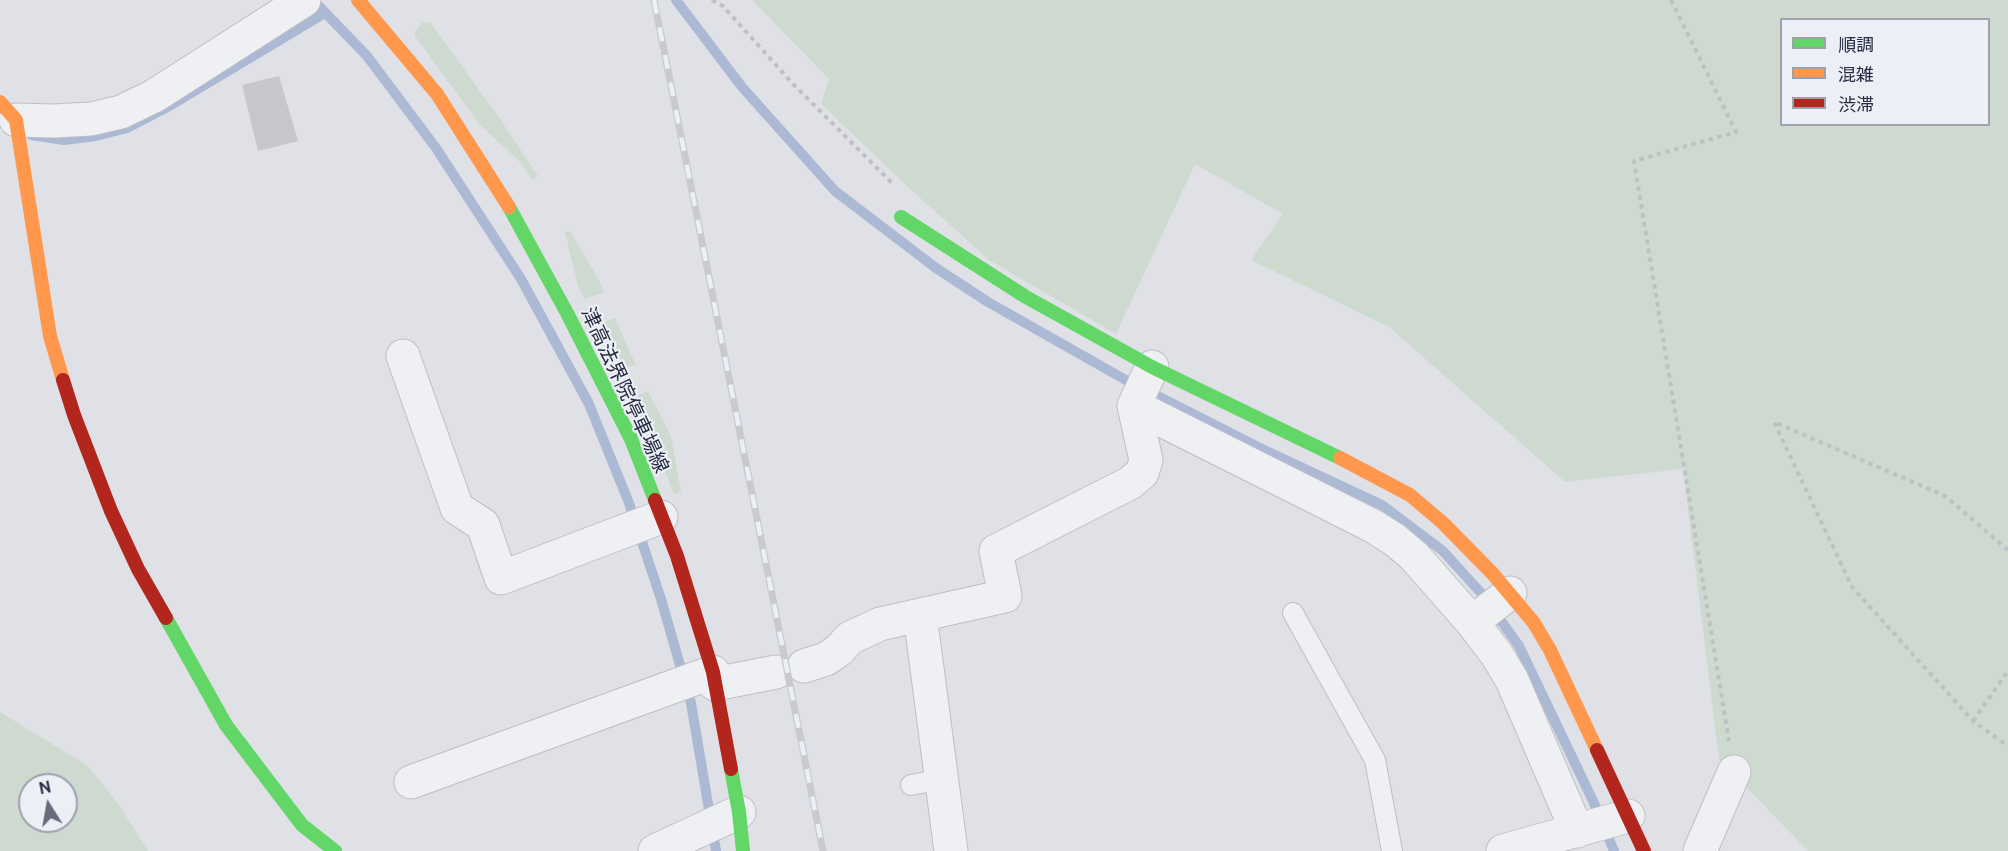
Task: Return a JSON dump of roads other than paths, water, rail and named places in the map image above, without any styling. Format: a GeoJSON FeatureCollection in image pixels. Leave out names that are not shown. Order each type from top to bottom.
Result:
{"type":"FeatureCollection","features":[{"type":"Feature","properties":{"kind":"street"},"geometry":{"type":"LineString","coordinates":[[301,2],[154,96],[121,112],[91,119],[13,123],[50,336],[74,415],[111,511],[138,569],[226,724],[302,825],[335,851]]}},
{"type":"Feature","properties":{"kind":"street","name":"津高法界院停車場線"},"geometry":{"type":"LineString","coordinates":[[367,5],[438,94],[506,202],[567,313],[631,439],[645,523],[676,556],[700,680],[722,820],[744,851]]}},
{"type":"Feature","properties":{"kind":"street"},"geometry":{"type":"LineString","coordinates":[[901,217],[1026,297],[1151,370],[1316,450],[1375,475],[1410,495],[1443,523],[1534,623],[1550,650],[1623,818],[1644,851]]}},
{"type":"Feature","properties":{"kind":"street"},"geometry":{"type":"LineString","coordinates":[[404,356],[457,508],[483,525],[501,578],[645,523]]}},
{"type":"Feature","properties":{"kind":"street"},"geometry":{"type":"LineString","coordinates":[[411,782],[700,680],[790,669],[826,659],[850,638],[880,624],[1005,596],[996,551],[1130,483],[1142,473],[1146,460],[1135,404],[1151,370]]}},
{"type":"Feature","properties":{"kind":"street"},"geometry":{"type":"LineString","coordinates":[[1135,404],[1373,526],[1414,556],[1474,621],[1497,655],[1512,680],[1580,830]]}},
{"type":"Feature","properties":{"kind":"street"},"geometry":{"type":"LineString","coordinates":[[1298,487],[1316,450]]}},
{"type":"Feature","properties":{"kind":"street"},"geometry":{"type":"LineString","coordinates":[[1474,621],[1507,595]]}},
{"type":"Feature","properties":{"kind":"street"},"geometry":{"type":"LineString","coordinates":[[920,615],[926,782],[951,851]]}},
{"type":"Feature","properties":{"kind":"street"},"geometry":{"type":"LineString","coordinates":[[1700,851],[1734,772]]}},
{"type":"Feature","properties":{"kind":"street"},"geometry":{"type":"LineString","coordinates":[[1503,851],[1623,818]]}},
{"type":"Feature","properties":{"kind":"street"},"geometry":{"type":"LineString","coordinates":[[655,851],[722,820]]}},
{"type":"Feature","properties":{"kind":"lane"},"geometry":{"type":"LineString","coordinates":[[1293,613],[1375,760],[1392,851]]}},
{"type":"Feature","properties":{"kind":"waterway"},"geometry":{"type":"LineString","coordinates":[[313,0],[367,56],[436,148],[521,279],[589,404],[629,503],[661,599],[691,703],[716,851]]}},
{"type":"Feature","properties":{"kind":"waterway"},"geometry":{"type":"LineString","coordinates":[[676,0],[742,87],[835,191],[936,268],[988,302],[1124,379],[1260,448],[1382,505],[1443,551],[1481,593],[1519,646],[1594,803],[1614,851]]}},
{"type":"Feature","properties":{"kind":"waterway"},"geometry":{"type":"LineString","coordinates":[[31,135],[64,140],[96,136],[127,128],[171,105],[325,13]]}},
{"type":"Feature","properties":{"kind":"railway"},"geometry":{"type":"LineString","coordinates":[[654,0],[823,851]]}}]}
